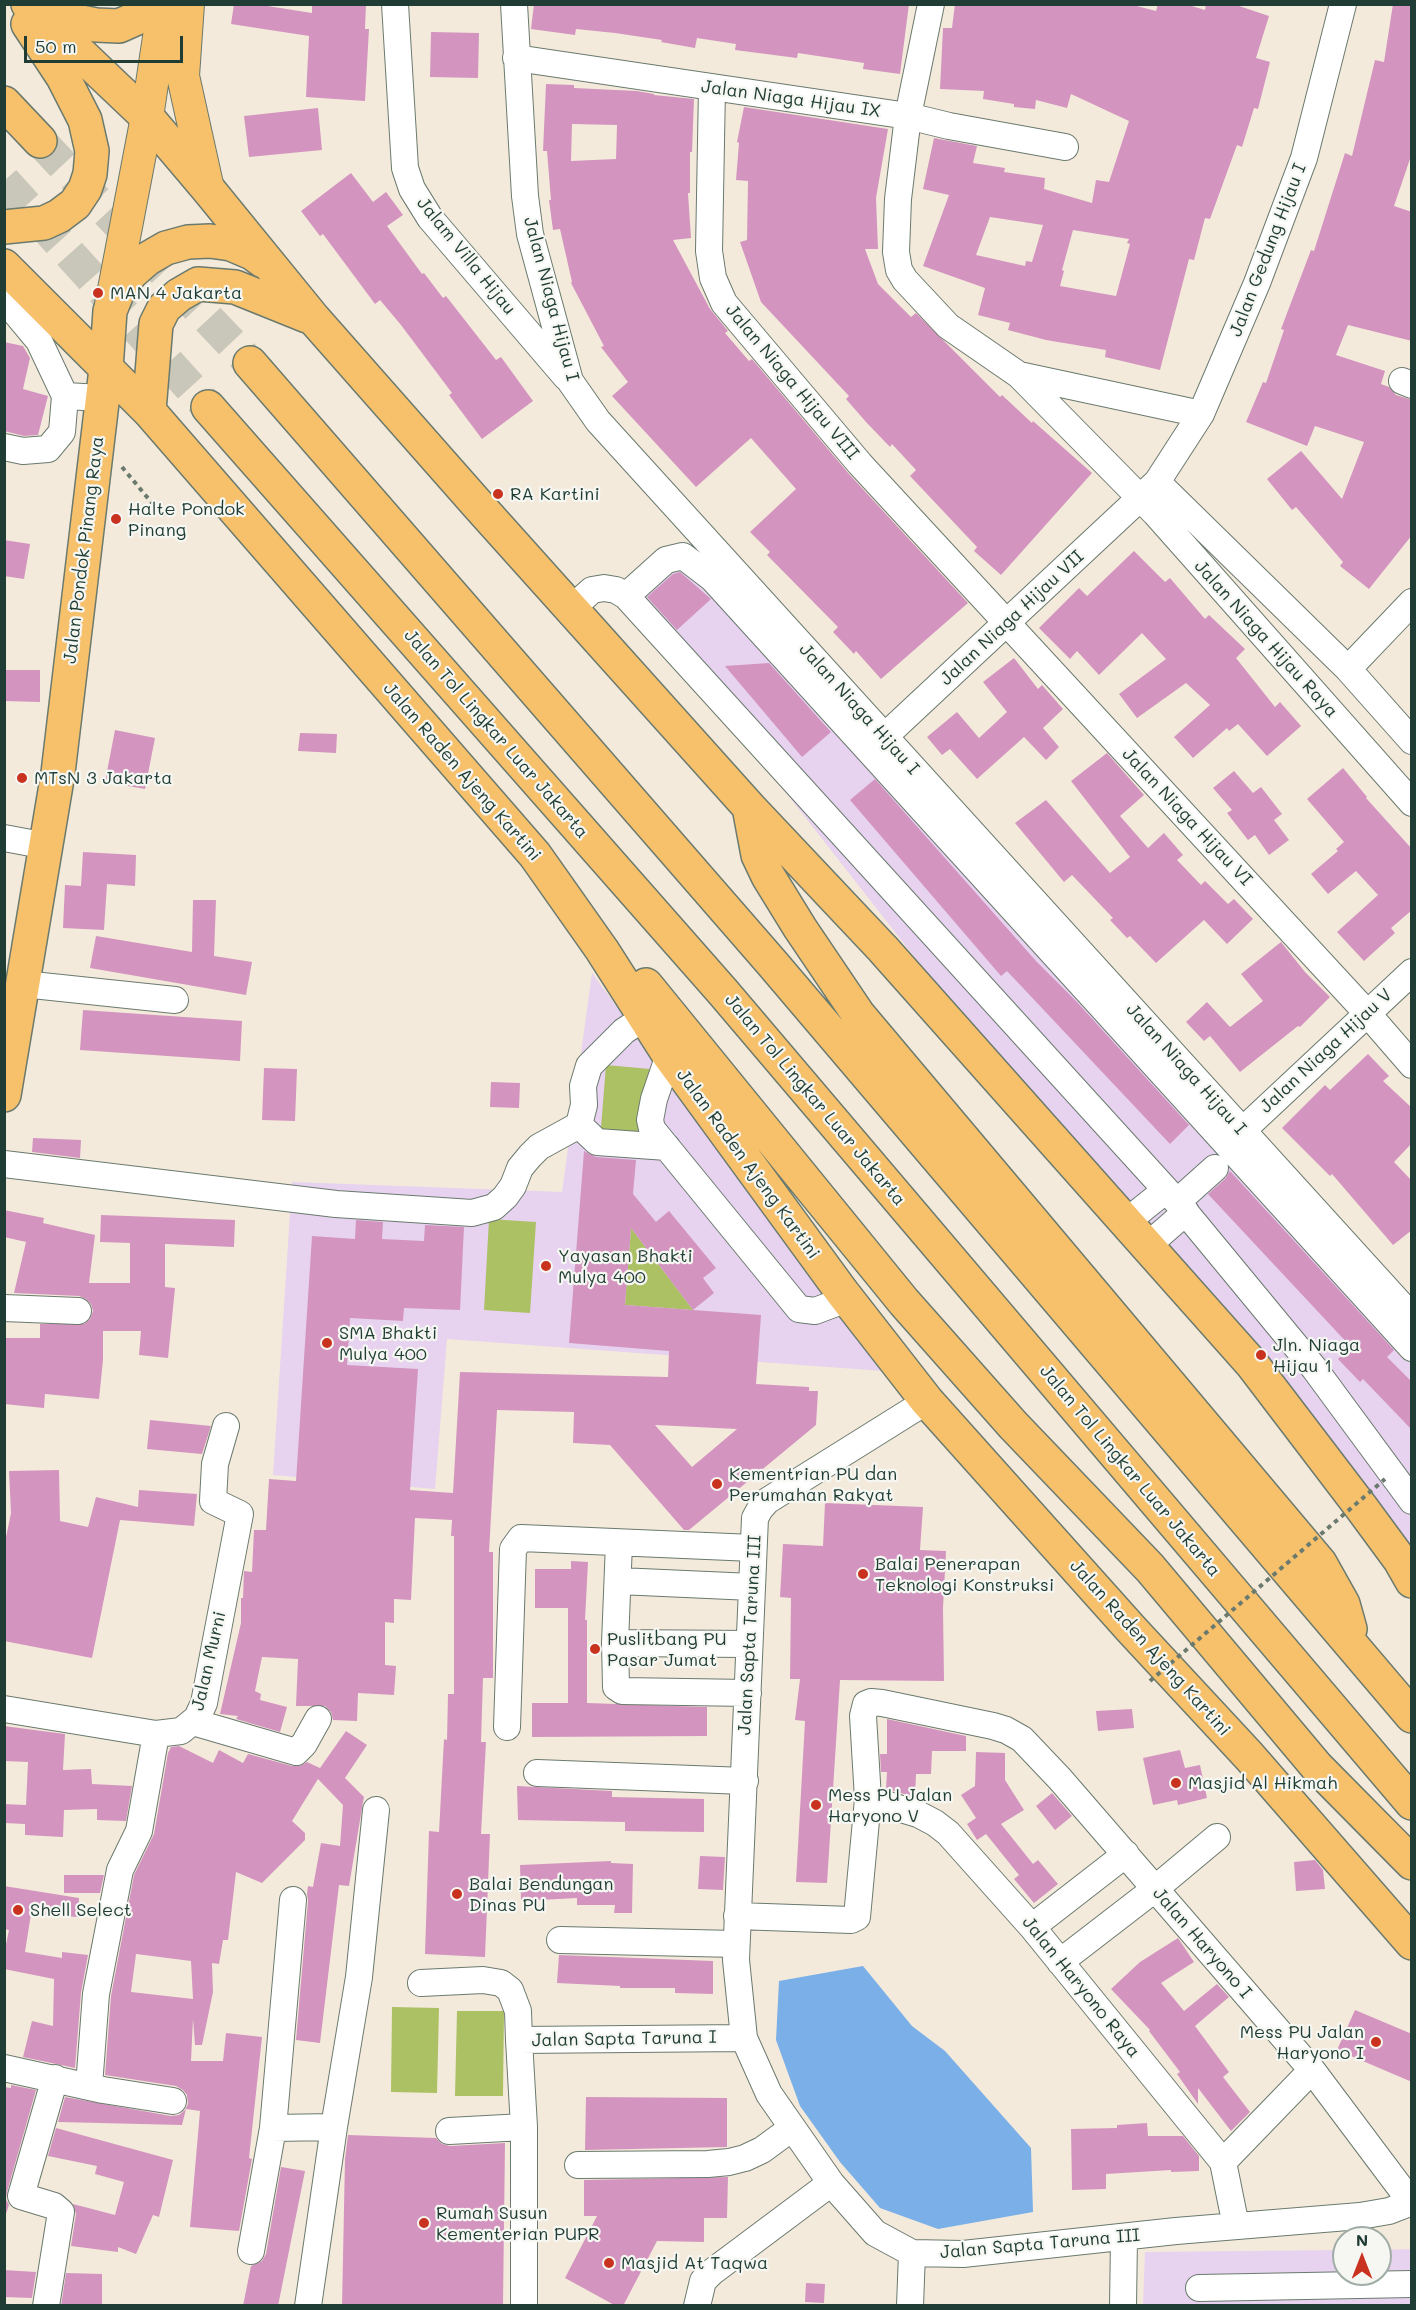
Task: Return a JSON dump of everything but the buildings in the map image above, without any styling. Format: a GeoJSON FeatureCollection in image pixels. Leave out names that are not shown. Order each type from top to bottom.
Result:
{"type":"FeatureCollection","features":[{"type":"Feature","properties":{"kind":"highway"},"geometry":{"type":"LineString","coordinates":[[26,7],[96,25],[119,26],[172,5]]}},
{"type":"Feature","properties":{"kind":"highway"},"geometry":{"type":"LineString","coordinates":[[26,7],[147,117],[314,319],[749,807],[883,949],[1252,1364],[1361,1507],[1400,1560],[1412,1581]]}},
{"type":"Feature","properties":{"kind":"highway"},"geometry":{"type":"LineString","coordinates":[[4,227],[44,223],[59,216],[75,204],[85,189],[90,174],[92,151],[88,130],[78,103],[26,7]]}},
{"type":"Feature","properties":{"kind":"highway"},"geometry":{"type":"LineString","coordinates":[[4,103],[40,141]]}},
{"type":"Feature","properties":{"kind":"highway"},"geometry":{"type":"LineString","coordinates":[[110,311],[118,291],[131,273],[147,259],[166,248],[188,242],[210,241],[231,244],[252,253],[270,266]]}},
{"type":"Feature","properties":{"kind":"highway","name":"Jalan Raden Ajeng Kartini"},"geometry":{"type":"LineString","coordinates":[[4,266],[104,383],[149,411],[535,855],[602,950],[669,1055],[847,1299],[927,1401],[1132,1630],[1249,1756],[1412,1943]]}},
{"type":"Feature","properties":{"kind":"highway"},"geometry":{"type":"LineString","coordinates":[[149,411],[156,324],[164,308],[179,295],[198,284],[235,287],[314,319]]}},
{"type":"Feature","properties":{"kind":"highway","name":"Jalan Pondok Pinang Raya"},"geometry":{"type":"LineString","coordinates":[[4,1095],[58,773],[104,383],[110,311]]}},
{"type":"Feature","properties":{"kind":"highway"},"geometry":{"type":"LineString","coordinates":[[250,363],[764,954],[1412,1716]]}},
{"type":"Feature","properties":{"kind":"highway","name":"Jalan Tol Lingkar Luar Jakarta"},"geometry":{"type":"LineString","coordinates":[[208,407],[731,1001],[1412,1803]]}},
{"type":"Feature","properties":{"kind":"highway"},"geometry":{"type":"LineString","coordinates":[[749,807],[758,855],[768,876],[858,1014],[1320,1563],[1343,1604],[1357,1651]]}},
{"type":"Feature","properties":{"kind":"highway"},"geometry":{"type":"LineString","coordinates":[[602,950],[644,982],[904,1302],[1013,1425],[1150,1568],[1317,1767],[1412,1863]]}},
{"type":"Feature","properties":{"kind":"main road","name":"Jalan Pondok Pinang Raya"},"geometry":{"type":"LineString","coordinates":[[110,311],[147,117],[172,5]]}},
{"type":"Feature","properties":{"kind":"main road"},"geometry":{"type":"LineString","coordinates":[[172,5],[183,76],[208,189]]}},
{"type":"Feature","properties":{"kind":"street","name":"Jalam Villa Hijau"},"geometry":{"type":"LineString","coordinates":[[395,4],[405,160],[412,189],[430,218],[570,381]]}},
{"type":"Feature","properties":{"kind":"street","name":"Jalan Niaga Hijau I"},"geometry":{"type":"LineString","coordinates":[[514,4],[525,196],[530,234],[570,381],[598,421],[1412,1317]]}},
{"type":"Feature","properties":{"kind":"street"},"geometry":{"type":"LineString","coordinates":[[931,4],[908,116],[898,199],[896,252],[899,270],[905,280],[948,326],[1019,375],[1201,414]]}},
{"type":"Feature","properties":{"kind":"street","name":"Jalan Gedung Hijau I"},"geometry":{"type":"LineString","coordinates":[[1148,490],[1201,414],[1257,283],[1304,158],[1343,4]]}},
{"type":"Feature","properties":{"kind":"street","name":"Jalan Niaga Hijau IX"},"geometry":{"type":"LineString","coordinates":[[516,58],[908,116],[949,126],[1065,147]]}},
{"type":"Feature","properties":{"kind":"street","name":"Jalan Niaga Hijau VIII"},"geometry":{"type":"LineString","coordinates":[[712,87],[709,252],[713,278],[724,303],[860,464],[1007,622]]}},
{"type":"Feature","properties":{"kind":"street"},"geometry":{"type":"LineString","coordinates":[[4,299],[39,341],[65,396],[62,432],[48,449],[23,452],[4,447]]}},
{"type":"Feature","properties":{"kind":"street","name":"Jalan Niaga Hijau Raya"},"geometry":{"type":"LineString","coordinates":[[1019,375],[1118,478],[1148,490],[1236,558],[1348,669],[1412,741]]}},
{"type":"Feature","properties":{"kind":"street"},"geometry":{"type":"LineString","coordinates":[[65,396],[104,383]]}},
{"type":"Feature","properties":{"kind":"street","name":"Jalan Niaga Hijau VII"},"geometry":{"type":"LineString","coordinates":[[884,737],[1148,490]]}},
{"type":"Feature","properties":{"kind":"street","name":"Jalan Niaga Hijau Raya"},"geometry":{"type":"LineString","coordinates":[[1148,490],[1411,801]]}},
{"type":"Feature","properties":{"kind":"street"},"geometry":{"type":"LineString","coordinates":[[626,596],[666,560],[683,556],[713,579],[1412,1348]]}},
{"type":"Feature","properties":{"kind":"street"},"geometry":{"type":"LineString","coordinates":[[571,609],[592,590],[604,588],[616,590],[626,596],[1176,1201],[1314,1368],[1412,1501]]}},
{"type":"Feature","properties":{"kind":"street"},"geometry":{"type":"LineString","coordinates":[[1348,669],[1412,602]]}},
{"type":"Feature","properties":{"kind":"street","name":"Jalan Niaga Hijau VI"},"geometry":{"type":"LineString","coordinates":[[1007,622],[1367,1012],[1412,1065]]}},
{"type":"Feature","properties":{"kind":"street"},"geometry":{"type":"LineString","coordinates":[[4,838],[47,846]]}},
{"type":"Feature","properties":{"kind":"street","name":"Jalan Niaga Hijau V"},"geometry":{"type":"LineString","coordinates":[[1242,1131],[1412,972]]}},
{"type":"Feature","properties":{"kind":"street"},"geometry":{"type":"LineString","coordinates":[[22,984],[175,1000]]}},
{"type":"Feature","properties":{"kind":"street"},"geometry":{"type":"LineString","coordinates":[[4,1164],[336,1204],[472,1213],[494,1206],[505,1197],[513,1186],[520,1168],[539,1147],[577,1127],[584,1105],[583,1086],[588,1066],[624,1030],[645,1017]]}},
{"type":"Feature","properties":{"kind":"street"},"geometry":{"type":"LineString","coordinates":[[669,1055],[654,1099],[650,1120],[652,1129],[799,1309],[815,1311],[847,1299]]}},
{"type":"Feature","properties":{"kind":"street"},"geometry":{"type":"LineString","coordinates":[[577,1127],[597,1142],[666,1147]]}},
{"type":"Feature","properties":{"kind":"street"},"geometry":{"type":"LineString","coordinates":[[1126,1222],[1176,1201],[1215,1168]]}},
{"type":"Feature","properties":{"kind":"street"},"geometry":{"type":"LineString","coordinates":[[1148,1246],[1176,1201]]}},
{"type":"Feature","properties":{"kind":"street"},"geometry":{"type":"LineString","coordinates":[[4,1308],[78,1311]]}},
{"type":"Feature","properties":{"kind":"street","name":"Jalan Sapta Taruna III"},"geometry":{"type":"LineString","coordinates":[[927,1401],[767,1501],[755,1518],[736,1944],[738,1993],[744,2038],[769,2094],[831,2183],[875,2233],[912,2253],[963,2254],[1236,2226],[1360,2216],[1389,2211],[1411,2202]]}},
{"type":"Feature","properties":{"kind":"street","name":"Jalan Murni"},"geometry":{"type":"LineString","coordinates":[[4,1709],[156,1734],[181,1731],[193,1722],[204,1703],[240,1514],[213,1501],[215,1464],[226,1426]]}},
{"type":"Feature","properties":{"kind":"street"},"geometry":{"type":"LineString","coordinates":[[507,1727],[513,1549],[521,1538],[753,1548]]}},
{"type":"Feature","properties":{"kind":"street"},"geometry":{"type":"LineString","coordinates":[[619,1543],[615,1643],[616,1687],[622,1691],[748,1693]]}},
{"type":"Feature","properties":{"kind":"street"},"geometry":{"type":"LineString","coordinates":[[618,1581],[752,1587]]}},
{"type":"Feature","properties":{"kind":"street"},"geometry":{"type":"LineString","coordinates":[[615,1643],[749,1644]]}},
{"type":"Feature","properties":{"kind":"street","name":"Jalan Haryono I"},"geometry":{"type":"LineString","coordinates":[[868,1799],[863,1716],[866,1704],[871,1702],[993,1726],[1022,1739],[1156,1888],[1312,2070],[1411,2202]]}},
{"type":"Feature","properties":{"kind":"street"},"geometry":{"type":"LineString","coordinates":[[193,1722],[296,1752],[304,1744],[318,1719]]}},
{"type":"Feature","properties":{"kind":"street"},"geometry":{"type":"LineString","coordinates":[[89,2086],[98,1983],[120,1869],[139,1831],[156,1734]]}},
{"type":"Feature","properties":{"kind":"street"},"geometry":{"type":"LineString","coordinates":[[537,1773],[745,1781]]}},
{"type":"Feature","properties":{"kind":"street"},"geometry":{"type":"LineString","coordinates":[[737,1916],[854,1919],[857,1917],[868,1799]]}},
{"type":"Feature","properties":{"kind":"street","name":"Jalan Haryono Raya"},"geometry":{"type":"LineString","coordinates":[[868,1799],[918,1815],[935,1823],[948,1833],[1032,1927],[1223,2162],[1236,2226]]}},
{"type":"Feature","properties":{"kind":"street"},"geometry":{"type":"LineString","coordinates":[[308,2306],[359,1977],[376,1810]]}},
{"type":"Feature","properties":{"kind":"street"},"geometry":{"type":"LineString","coordinates":[[1060,1962],[1156,1888],[1217,1837]]}},
{"type":"Feature","properties":{"kind":"street"},"geometry":{"type":"LineString","coordinates":[[1032,1927],[1126,1854]]}},
{"type":"Feature","properties":{"kind":"street"},"geometry":{"type":"LineString","coordinates":[[251,2251],[273,2128],[293,1900]]}},
{"type":"Feature","properties":{"kind":"street"},"geometry":{"type":"LineString","coordinates":[[560,1940],[736,1944]]}},
{"type":"Feature","properties":{"kind":"street"},"geometry":{"type":"LineString","coordinates":[[421,1983],[483,1980],[501,1983],[510,1990],[518,2011],[519,2040]]}},
{"type":"Feature","properties":{"kind":"street","name":"Jalan Sapta Taruna I"},"geometry":{"type":"LineString","coordinates":[[524,2306],[524,2127],[519,2040],[744,2038]]}},
{"type":"Feature","properties":{"kind":"street"},"geometry":{"type":"LineString","coordinates":[[4,2068],[89,2086],[173,2100]]}},
{"type":"Feature","properties":{"kind":"street"},"geometry":{"type":"LineString","coordinates":[[1223,2162],[1312,2070]]}},
{"type":"Feature","properties":{"kind":"street"},"geometry":{"type":"LineString","coordinates":[[46,2306],[61,2212],[54,2206],[21,2196],[55,2078]]}},
{"type":"Feature","properties":{"kind":"street"},"geometry":{"type":"LineString","coordinates":[[273,2128],[334,2127]]}},
{"type":"Feature","properties":{"kind":"street"},"geometry":{"type":"LineString","coordinates":[[449,2131],[524,2127]]}},
{"type":"Feature","properties":{"kind":"street"},"geometry":{"type":"LineString","coordinates":[[578,2165],[729,2162],[762,2150],[792,2128]]}},
{"type":"Feature","properties":{"kind":"street"},"geometry":{"type":"LineString","coordinates":[[698,2306],[703,2281],[712,2272],[831,2183]]}},
{"type":"Feature","properties":{"kind":"street"},"geometry":{"type":"LineString","coordinates":[[1123,2306],[1124,2238]]}},
{"type":"Feature","properties":{"kind":"street"},"geometry":{"type":"LineString","coordinates":[[910,2306],[912,2253]]}},
{"type":"Feature","properties":{"kind":"street"},"geometry":{"type":"LineString","coordinates":[[1199,2288],[1289,2296],[1332,2295],[1412,2283]]}},
{"type":"Feature","properties":{"kind":"path"},"geometry":{"type":"LineString","coordinates":[[120,475],[122,466],[162,515],[174,508]]}},
{"type":"Feature","properties":{"kind":"path"},"geometry":{"type":"LineString","coordinates":[[1150,1681],[1385,1479]]}},
{"type":"Feature","properties":{"kind":"shaded area"},"geometry":{"type":"Polygon","coordinates":[[[700,535],[1411,1325],[1411,1591],[628,591],[700,535]]]}},
{"type":"Feature","properties":{"kind":"shaded area","name":"Yayasan Bhakti Mulya 400"},"geometry":{"type":"Polygon","coordinates":[[[592,973],[883,1371],[447,1339],[435,1489],[273,1475],[292,1182],[562,1192],[592,973]]]}},
{"type":"Feature","properties":{"kind":"shaded area"},"geometry":{"type":"Polygon","coordinates":[[[1411,2249],[1411,2305],[1143,2306],[1145,2252],[1332,2250],[1332,2286],[1392,2286],[1392,2250],[1411,2249]]]}},
{"type":"Feature","properties":{"kind":"green space"},"geometry":{"type":"Polygon","coordinates":[[[606,1065],[650,1069],[645,1143],[600,1140],[606,1065]]]}},
{"type":"Feature","properties":{"kind":"green space"},"geometry":{"type":"Polygon","coordinates":[[[489,1219],[536,1222],[530,1313],[484,1310],[489,1219]]]}},
{"type":"Feature","properties":{"kind":"green space"},"geometry":{"type":"Polygon","coordinates":[[[631,1228],[693,1310],[625,1305],[631,1228]]]}},
{"type":"Feature","properties":{"kind":"green space"},"geometry":{"type":"Polygon","coordinates":[[[392,2007],[439,2008],[437,2093],[391,2092],[392,2007]]]}},
{"type":"Feature","properties":{"kind":"green space"},"geometry":{"type":"Polygon","coordinates":[[[457,2011],[504,2011],[503,2096],[455,2096],[457,2011]]]}},
{"type":"Feature","properties":{"kind":"water"},"geometry":{"type":"Polygon","coordinates":[[[863,1966],[912,2026],[945,2051],[1031,2148],[1033,2212],[938,2229],[880,2208],[840,2162],[800,2106],[776,2040],[779,1981],[863,1966]]]}},
{"type":"Feature","properties":{"kind":"tunnel"},"geometry":{"type":"LineString","coordinates":[[40,141],[250,363]]}},
{"type":"Feature","properties":{"kind":"tunnel"},"geometry":{"type":"LineString","coordinates":[[4,181],[208,407]]}},
{"type":"Feature","properties":{"kind":"place","name":"MAN 4 Jakarta"},"geometry":{"type":"Point","coordinates":[98,293]}},
{"type":"Feature","properties":{"kind":"place","name":"RA Kartini"},"geometry":{"type":"Point","coordinates":[498,494]}},
{"type":"Feature","properties":{"kind":"place","name":"Halte Pondok Pinang"},"geometry":{"type":"Point","coordinates":[116,519]}},
{"type":"Feature","properties":{"kind":"place","name":"MTsN 3 Jakarta"},"geometry":{"type":"Point","coordinates":[22,778]}},
{"type":"Feature","properties":{"kind":"place","name":"Yayasan Bhakti Mulya 400"},"geometry":{"type":"Point","coordinates":[546,1266]}},
{"type":"Feature","properties":{"kind":"place","name":"SMA Bhakti Mulya 400"},"geometry":{"type":"Point","coordinates":[327,1343]}},
{"type":"Feature","properties":{"kind":"place","name":"Jln. Niaga Hijau 1"},"geometry":{"type":"Point","coordinates":[1261,1355]}},
{"type":"Feature","properties":{"kind":"place","name":"Kementrian PU dan Perumahan Rakyat"},"geometry":{"type":"Point","coordinates":[717,1484]}},
{"type":"Feature","properties":{"kind":"place","name":"Balai Penerapan Teknologi Konstruksi"},"geometry":{"type":"Point","coordinates":[863,1574]}},
{"type":"Feature","properties":{"kind":"place","name":"Puslitbang PU Pasar Jumat"},"geometry":{"type":"Point","coordinates":[595,1649]}},
{"type":"Feature","properties":{"kind":"place","name":"Masjid Al Hikmah"},"geometry":{"type":"Point","coordinates":[1176,1783]}},
{"type":"Feature","properties":{"kind":"place","name":"Mess PU Jalan Haryono V"},"geometry":{"type":"Point","coordinates":[816,1805]}},
{"type":"Feature","properties":{"kind":"place","name":"Balai Bendungan Dinas PU"},"geometry":{"type":"Point","coordinates":[457,1894]}},
{"type":"Feature","properties":{"kind":"place","name":"Shell Select"},"geometry":{"type":"Point","coordinates":[18,1910]}},
{"type":"Feature","properties":{"kind":"place","name":"Mess PU Jalan Haryono I"},"geometry":{"type":"Point","coordinates":[1376,2042]}},
{"type":"Feature","properties":{"kind":"place","name":"Rumah Susun Kementerian PUPR"},"geometry":{"type":"Point","coordinates":[424,2223]}},
{"type":"Feature","properties":{"kind":"place","name":"Masjid At Taqwa"},"geometry":{"type":"Point","coordinates":[609,2263]}}]}
